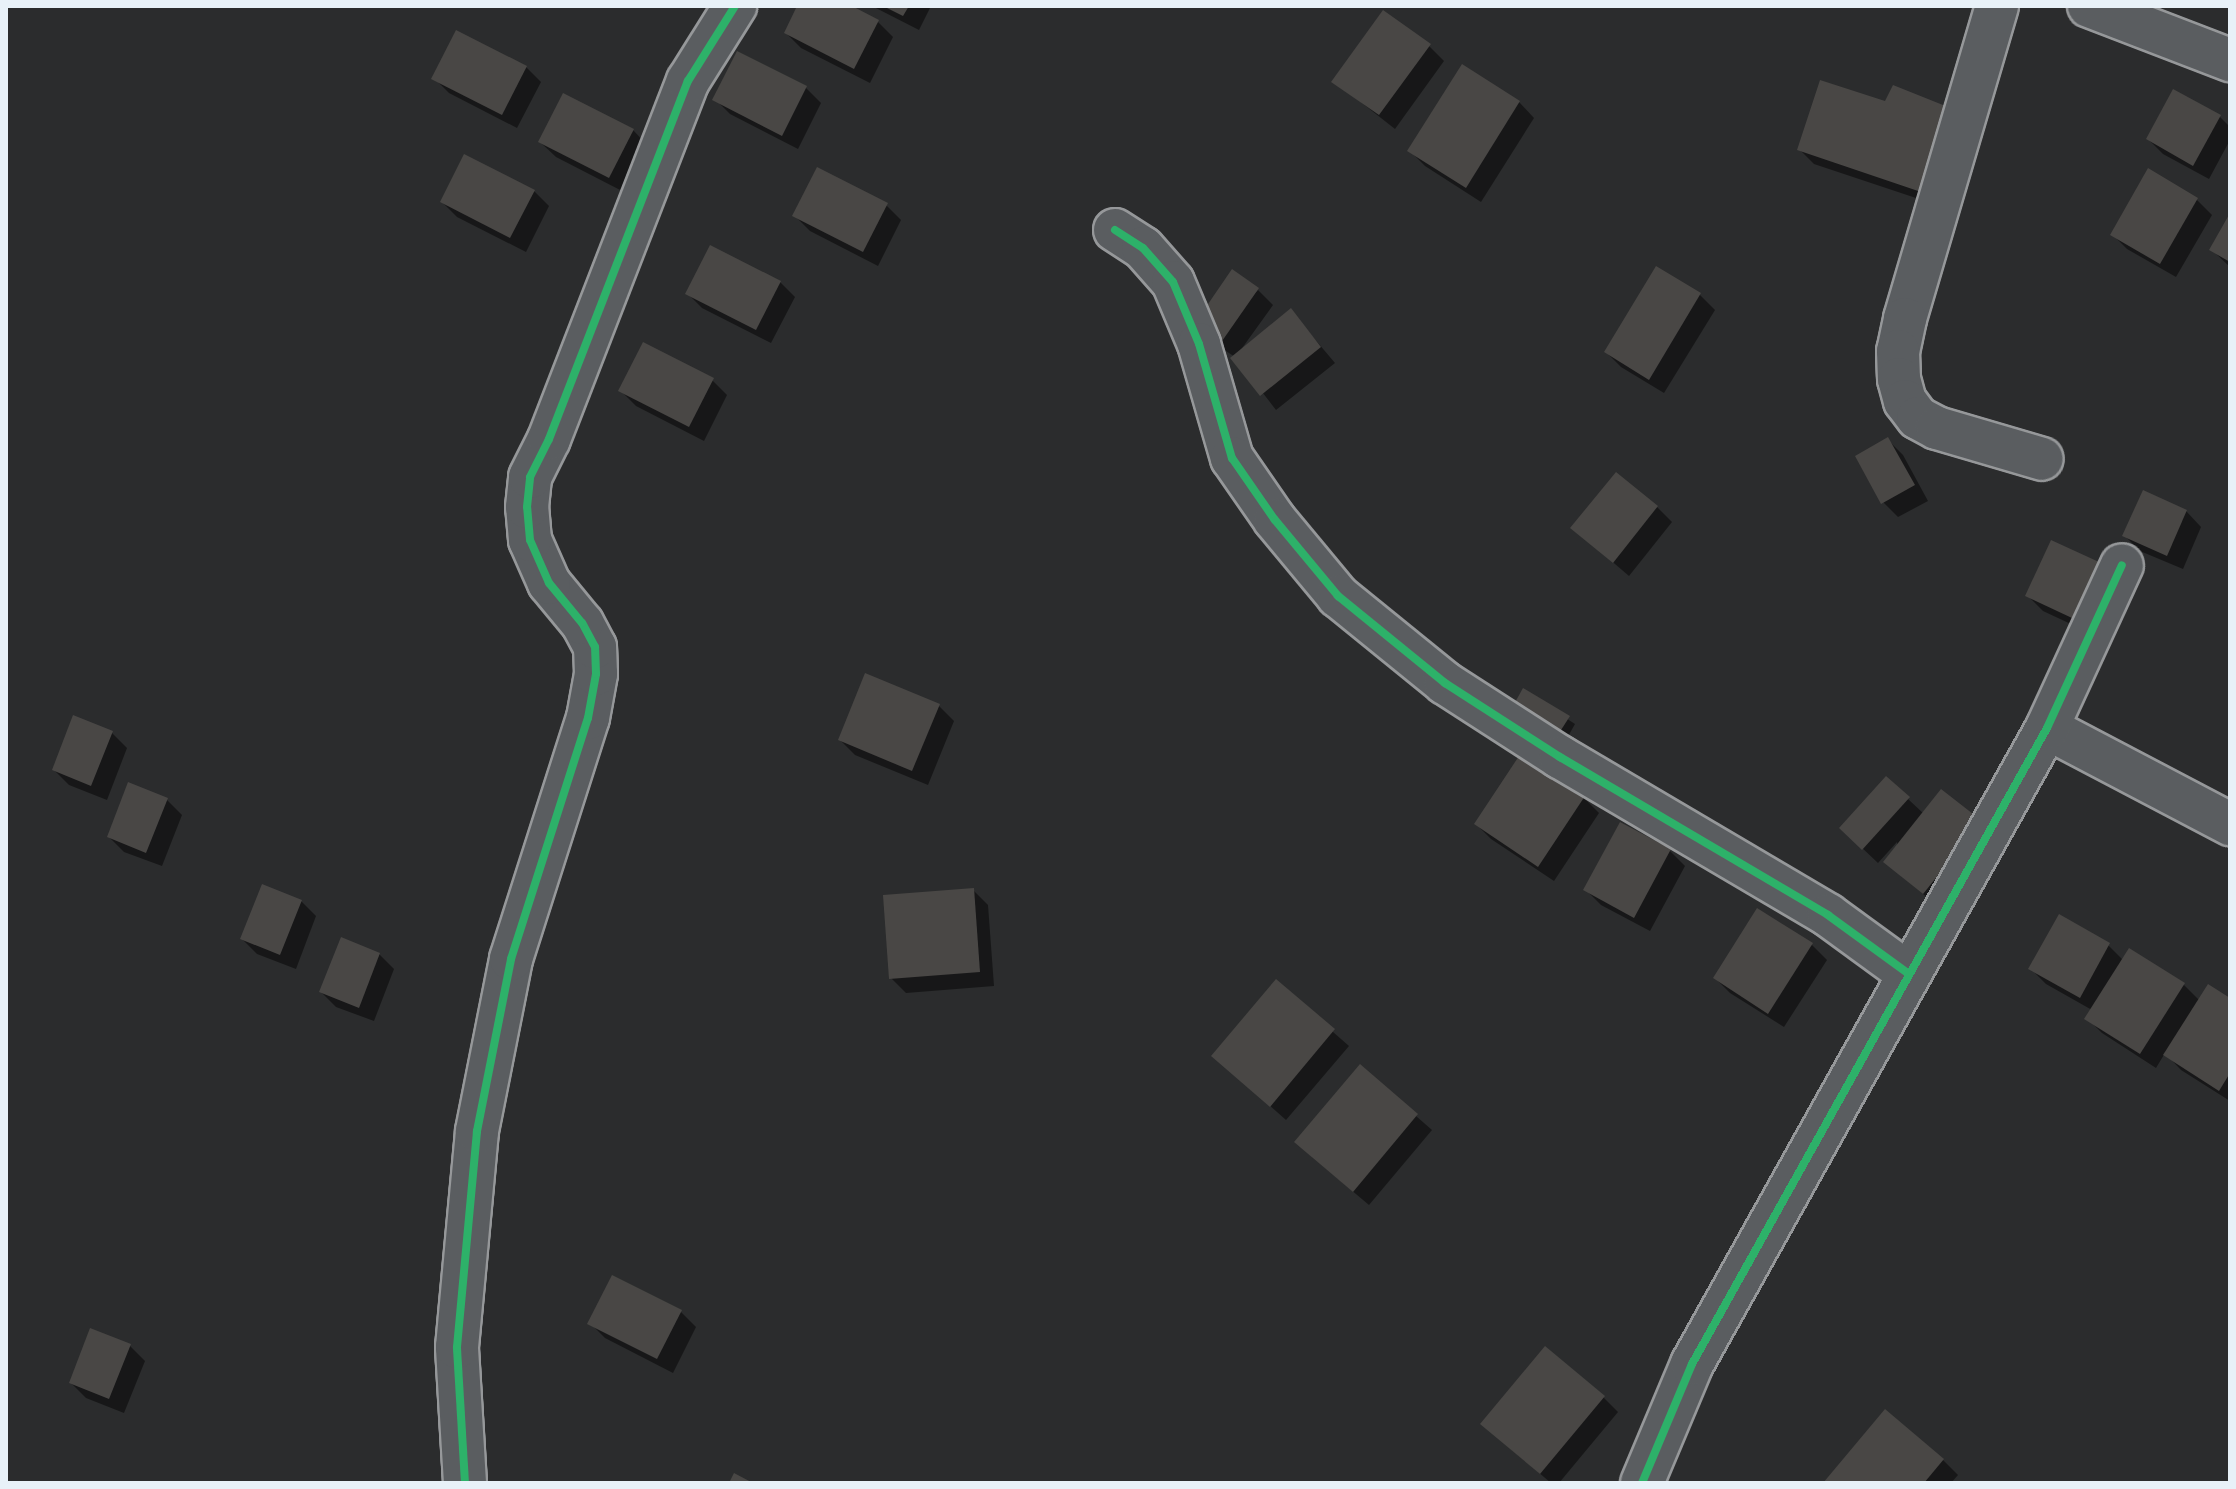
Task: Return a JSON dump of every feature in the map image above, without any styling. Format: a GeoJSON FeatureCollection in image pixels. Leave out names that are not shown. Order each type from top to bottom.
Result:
{"type":"FeatureCollection","features":[{"type":"Feature","properties":{"kind":"street"},"geometry":{"type":"LineString","coordinates":[[465,1483],[457,1347],[477,1131],[511,959],[588,718],[596,674],[595,647],[582,623],[549,583],[530,540],[527,507],[530,477],[549,439],[688,81],[735,6]]}},
{"type":"Feature","properties":{"kind":"street"},"geometry":{"type":"LineString","coordinates":[[1997,6],[1905,319],[1898,351],[1899,379],[1905,401],[1928,423],[2042,459]]}},
{"type":"Feature","properties":{"kind":"street"},"geometry":{"type":"LineString","coordinates":[[2089,6],[2230,60]]}},
{"type":"Feature","properties":{"kind":"street"},"geometry":{"type":"LineString","coordinates":[[1115,230],[1143,248],[1173,282],[1199,344],[1232,458],[1275,520],[1338,596],[1445,683],[1560,757],[1828,915],[1909,974]]}},
{"type":"Feature","properties":{"kind":"street"},"geometry":{"type":"LineString","coordinates":[[1642,1483],[1692,1364],[2047,728],[2122,565]]}},
{"type":"Feature","properties":{"kind":"street"},"geometry":{"type":"LineString","coordinates":[[2047,728],[2230,824]]}},
{"type":"Feature","properties":{"kind":"building"},"geometry":{"type":"Polygon","coordinates":[[[797,6],[852,6],[879,20],[854,69],[784,33],[797,6]]]}},
{"type":"Feature","properties":{"kind":"building"},"geometry":{"type":"Polygon","coordinates":[[[883,6],[909,6],[903,16],[883,6]]]}},
{"type":"Feature","properties":{"kind":"building"},"geometry":{"type":"Polygon","coordinates":[[[1383,10],[1431,44],[1379,115],[1331,82],[1383,10]]]}},
{"type":"Feature","properties":{"kind":"building"},"geometry":{"type":"Polygon","coordinates":[[[456,30],[527,66],[502,115],[431,79],[456,30]]]}},
{"type":"Feature","properties":{"kind":"building"},"geometry":{"type":"Polygon","coordinates":[[[737,51],[807,86],[782,136],[712,100],[737,51]]]}},
{"type":"Feature","properties":{"kind":"building"},"geometry":{"type":"Polygon","coordinates":[[[1462,64],[1520,101],[1466,188],[1407,151],[1462,64]]]}},
{"type":"Feature","properties":{"kind":"building"},"geometry":{"type":"Polygon","coordinates":[[[1820,80],[1885,101],[1893,85],[1958,111],[1924,193],[1797,150],[1820,80]]]}},
{"type":"Feature","properties":{"kind":"building"},"geometry":{"type":"Polygon","coordinates":[[[2173,89],[2221,115],[2193,166],[2146,139],[2173,89]]]}},
{"type":"Feature","properties":{"kind":"building"},"geometry":{"type":"Polygon","coordinates":[[[563,93],[634,129],[609,178],[538,142],[563,93]]]}},
{"type":"Feature","properties":{"kind":"building"},"geometry":{"type":"Polygon","coordinates":[[[464,154],[535,190],[510,238],[440,202],[464,154]]]}},
{"type":"Feature","properties":{"kind":"building"},"geometry":{"type":"Polygon","coordinates":[[[817,167],[888,203],[863,252],[792,216],[817,167]]]}},
{"type":"Feature","properties":{"kind":"building"},"geometry":{"type":"Polygon","coordinates":[[[2148,168],[2198,198],[2160,264],[2110,235],[2148,168]]]}},
{"type":"Feature","properties":{"kind":"building"},"geometry":{"type":"Polygon","coordinates":[[[2230,213],[2230,262],[2209,250],[2230,213]]]}},
{"type":"Feature","properties":{"kind":"building"},"geometry":{"type":"Polygon","coordinates":[[[710,245],[781,281],[756,330],[685,294],[710,245]]]}},
{"type":"Feature","properties":{"kind":"building"},"geometry":{"type":"Polygon","coordinates":[[[1656,266],[1701,293],[1649,380],[1604,352],[1656,266]]]}},
{"type":"Feature","properties":{"kind":"building"},"geometry":{"type":"Polygon","coordinates":[[[1232,269],[1259,288],[1220,344],[1193,326],[1232,269]]]}},
{"type":"Feature","properties":{"kind":"building"},"geometry":{"type":"Polygon","coordinates":[[[1291,308],[1321,347],[1260,396],[1230,358],[1291,308]]]}},
{"type":"Feature","properties":{"kind":"building"},"geometry":{"type":"Polygon","coordinates":[[[643,342],[714,378],[689,427],[618,391],[643,342]]]}},
{"type":"Feature","properties":{"kind":"building"},"geometry":{"type":"Polygon","coordinates":[[[1888,437],[1915,485],[1881,504],[1855,456],[1888,437]]]}},
{"type":"Feature","properties":{"kind":"building"},"geometry":{"type":"Polygon","coordinates":[[[1616,472],[1658,506],[1613,563],[1570,528],[1616,472]]]}},
{"type":"Feature","properties":{"kind":"building"},"geometry":{"type":"Polygon","coordinates":[[[2143,490],[2187,510],[2167,556],[2122,536],[2143,490]]]}},
{"type":"Feature","properties":{"kind":"building"},"geometry":{"type":"Polygon","coordinates":[[[2051,540],[2099,562],[2072,618],[2025,596],[2051,540]]]}},
{"type":"Feature","properties":{"kind":"building"},"geometry":{"type":"Polygon","coordinates":[[[865,673],[940,704],[912,771],[838,740],[865,673]]]}},
{"type":"Feature","properties":{"kind":"building"},"geometry":{"type":"Polygon","coordinates":[[[1523,688],[1570,716],[1554,741],[1508,715],[1523,688]]]}},
{"type":"Feature","properties":{"kind":"building"},"geometry":{"type":"Polygon","coordinates":[[[73,715],[113,731],[91,786],[52,770],[73,715]]]}},
{"type":"Feature","properties":{"kind":"building"},"geometry":{"type":"Polygon","coordinates":[[[1521,753],[1585,796],[1538,867],[1474,824],[1521,753]]]}},
{"type":"Feature","properties":{"kind":"building"},"geometry":{"type":"Polygon","coordinates":[[[1886,776],[1910,797],[1862,850],[1839,828],[1886,776]]]}},
{"type":"Feature","properties":{"kind":"building"},"geometry":{"type":"Polygon","coordinates":[[[128,782],[168,798],[146,853],[107,837],[128,782]]]}},
{"type":"Feature","properties":{"kind":"building"},"geometry":{"type":"Polygon","coordinates":[[[1941,789],[1982,821],[1923,894],[1883,862],[1941,789]]]}},
{"type":"Feature","properties":{"kind":"building"},"geometry":{"type":"Polygon","coordinates":[[[1620,822],[1671,849],[1634,918],[1583,890],[1620,822]]]}},
{"type":"Feature","properties":{"kind":"building"},"geometry":{"type":"Polygon","coordinates":[[[262,884],[302,900],[280,955],[240,939],[262,884]]]}},
{"type":"Feature","properties":{"kind":"building"},"geometry":{"type":"Polygon","coordinates":[[[974,888],[980,972],[889,979],[883,895],[974,888]]]}},
{"type":"Feature","properties":{"kind":"building"},"geometry":{"type":"Polygon","coordinates":[[[1757,908],[1813,943],[1768,1014],[1713,978],[1757,908]]]}},
{"type":"Feature","properties":{"kind":"building"},"geometry":{"type":"Polygon","coordinates":[[[2059,914],[2110,943],[2080,998],[2028,969],[2059,914]]]}},
{"type":"Feature","properties":{"kind":"building"},"geometry":{"type":"Polygon","coordinates":[[[341,937],[380,953],[359,1008],[319,992],[341,937]]]}},
{"type":"Feature","properties":{"kind":"building"},"geometry":{"type":"Polygon","coordinates":[[[2129,948],[2185,983],[2140,1054],[2084,1019],[2129,948]]]}},
{"type":"Feature","properties":{"kind":"building"},"geometry":{"type":"Polygon","coordinates":[[[1276,979],[1335,1029],[1270,1107],[1211,1056],[1276,979]]]}},
{"type":"Feature","properties":{"kind":"building"},"geometry":{"type":"Polygon","coordinates":[[[2208,984],[2230,998],[2230,1073],[2219,1091],[2163,1055],[2208,984]]]}},
{"type":"Feature","properties":{"kind":"building"},"geometry":{"type":"Polygon","coordinates":[[[1360,1064],[1418,1114],[1353,1192],[1294,1142],[1360,1064]]]}},
{"type":"Feature","properties":{"kind":"building"},"geometry":{"type":"Polygon","coordinates":[[[612,1275],[682,1310],[657,1359],[587,1324],[612,1275]]]}},
{"type":"Feature","properties":{"kind":"building"},"geometry":{"type":"Polygon","coordinates":[[[90,1328],[131,1344],[109,1399],[69,1383],[90,1328]]]}},
{"type":"Feature","properties":{"kind":"building"},"geometry":{"type":"Polygon","coordinates":[[[1545,1346],[1605,1396],[1540,1474],[1480,1424],[1545,1346]]]}},
{"type":"Feature","properties":{"kind":"building"},"geometry":{"type":"Polygon","coordinates":[[[1885,1409],[1944,1459],[1924,1483],[1823,1483],[1885,1409]]]}},
{"type":"Feature","properties":{"kind":"building"},"geometry":{"type":"Polygon","coordinates":[[[734,1473],[753,1483],[729,1483],[734,1473]]]}},
{"type":"Feature","properties":{"kind":"cycle path"},"geometry":{"type":"LineString","coordinates":[[465,1483],[457,1347],[477,1131],[511,959],[588,718],[596,674],[595,647],[582,623],[549,583],[530,540],[527,507],[530,477],[549,439],[688,81],[735,6]]}},
{"type":"Feature","properties":{"kind":"cycle path"},"geometry":{"type":"LineString","coordinates":[[1115,230],[1143,248],[1173,282],[1199,344],[1232,458],[1275,520],[1338,596],[1445,683],[1560,757],[1828,915],[1909,974]]}},
{"type":"Feature","properties":{"kind":"cycle path"},"geometry":{"type":"LineString","coordinates":[[1642,1483],[1692,1364],[2047,728],[2122,565]]}}]}
